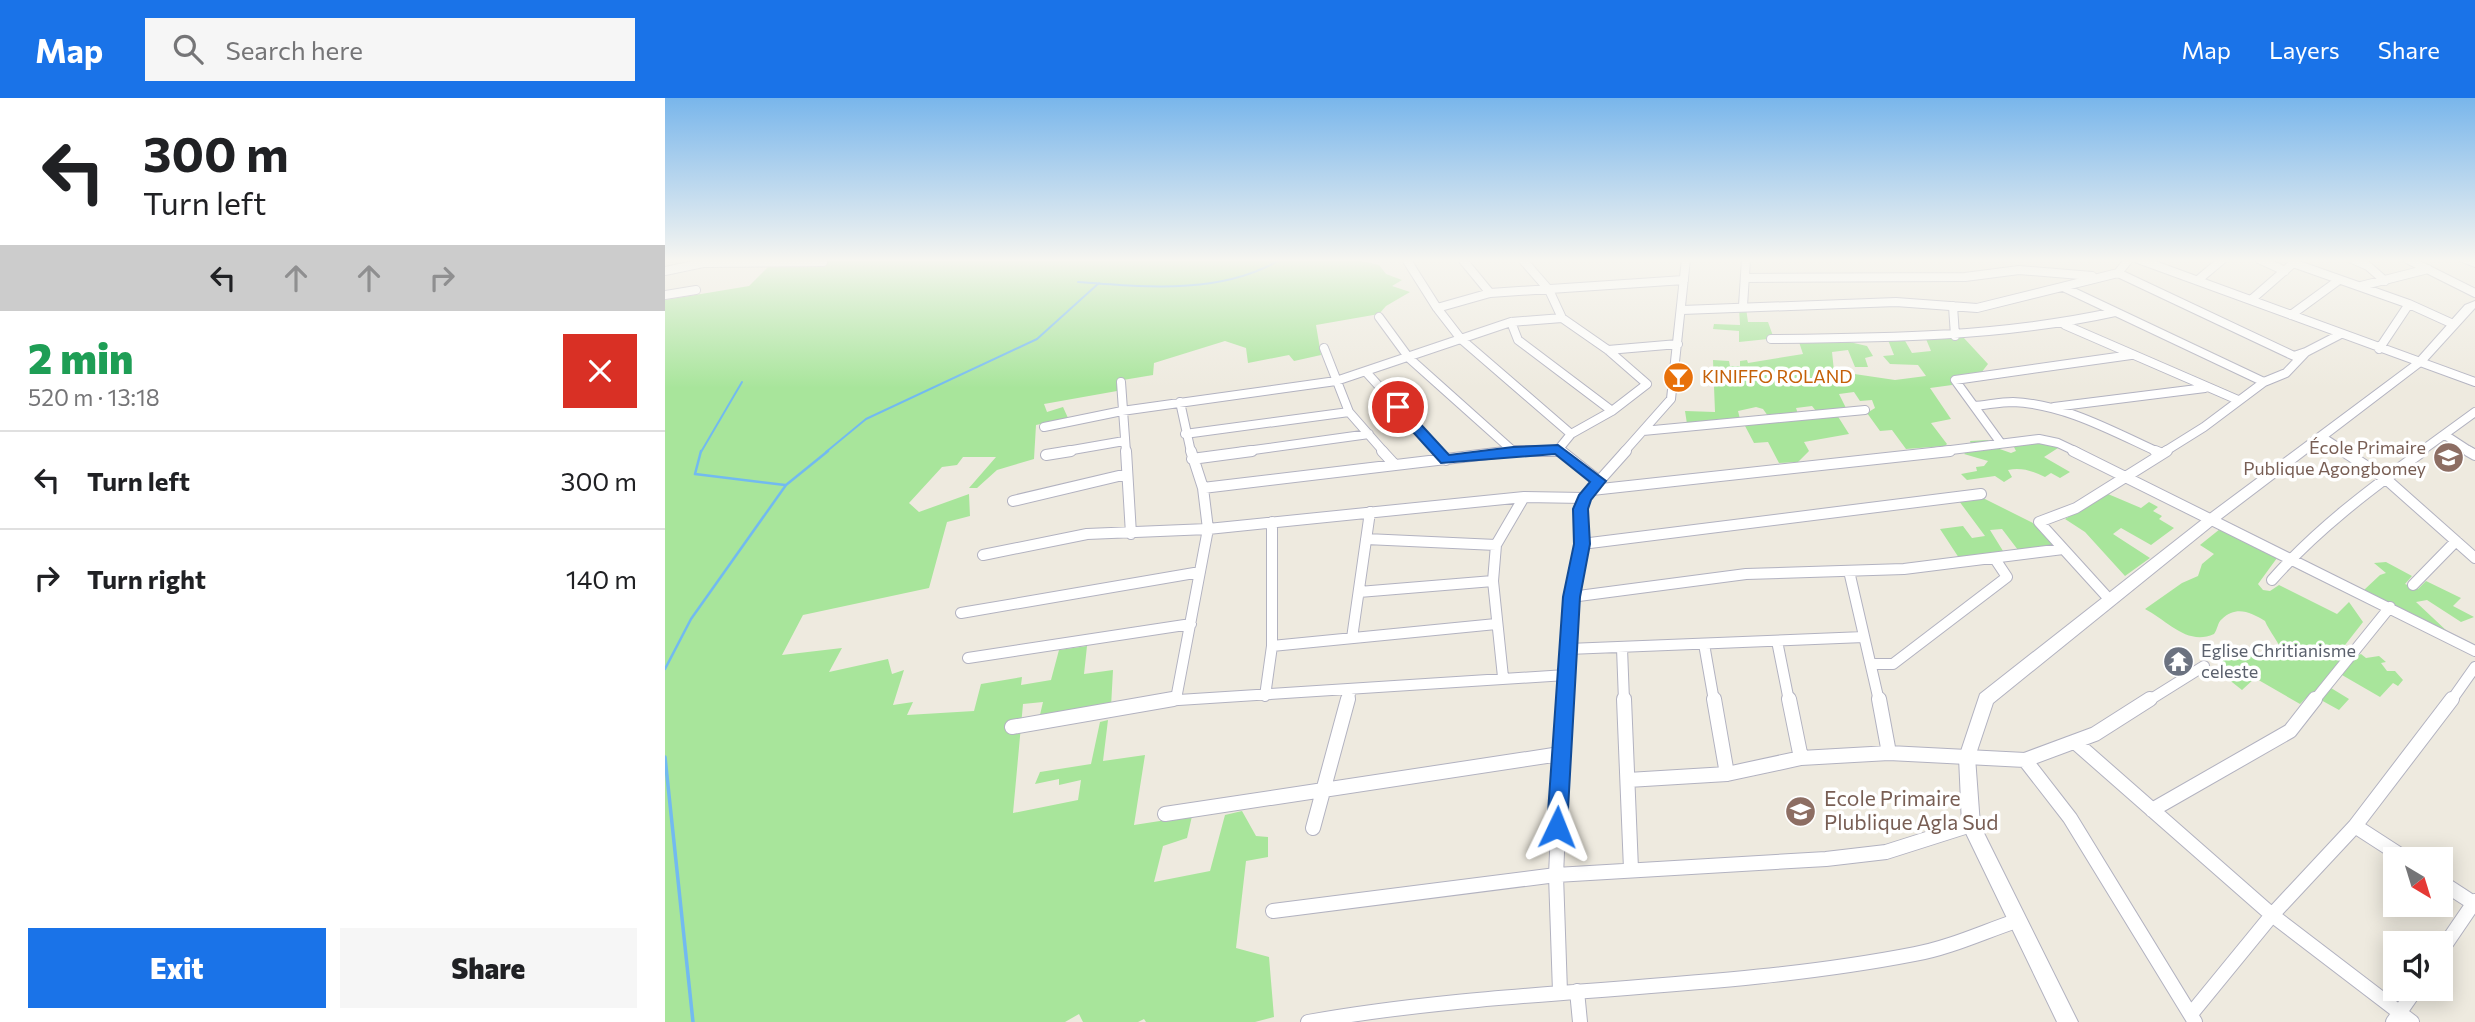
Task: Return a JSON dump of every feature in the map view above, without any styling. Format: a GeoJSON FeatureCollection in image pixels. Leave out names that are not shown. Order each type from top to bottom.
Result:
{"type":"FeatureCollection","features":[{"type":"Feature","properties":{"kind":"street"},"geometry":{"type":"LineString","coordinates":[[1433,302],[1461,339],[1571,433]]}},
{"type":"Feature","properties":{"kind":"street"},"geometry":{"type":"LineString","coordinates":[[1437,309],[1460,302]]}},
{"type":"Feature","properties":{"kind":"street"},"geometry":{"type":"LineString","coordinates":[[1555,302],[1562,318],[1608,350],[1647,384],[1642,391],[1612,411],[1571,433],[1558,450]]}},
{"type":"Feature","properties":{"kind":"street"},"geometry":{"type":"LineString","coordinates":[[1560,992],[1556,875],[1560,754],[1571,597],[1582,544],[1580,509],[1592,490],[1671,399],[1683,302]]}},
{"type":"Feature","properties":{"kind":"street"},"geometry":{"type":"LineString","coordinates":[[1682,310],[1891,302]]}},
{"type":"Feature","properties":{"kind":"street"},"geometry":{"type":"LineString","coordinates":[[1898,302],[1977,307],[1998,302]]}},
{"type":"Feature","properties":{"kind":"street"},"geometry":{"type":"LineString","coordinates":[[2094,302],[2264,382]]}},
{"type":"Feature","properties":{"kind":"street"},"geometry":{"type":"LineString","coordinates":[[2180,302],[2294,356],[2339,335]]}},
{"type":"Feature","properties":{"kind":"street"},"geometry":{"type":"LineString","coordinates":[[2257,302],[2339,335],[2475,382]]}},
{"type":"Feature","properties":{"kind":"street"},"geometry":{"type":"LineString","coordinates":[[2291,315],[2309,302]]}},
{"type":"Feature","properties":{"kind":"street"},"geometry":{"type":"LineString","coordinates":[[2403,302],[2453,324]]}},
{"type":"Feature","properties":{"kind":"street"},"geometry":{"type":"LineString","coordinates":[[2379,349],[2409,304]]}},
{"type":"Feature","properties":{"kind":"street"},"geometry":{"type":"LineString","coordinates":[[2068,1022],[1971,825],[1967,757],[1986,698],[2213,518],[2420,362],[2469,307],[2475,304]]}},
{"type":"Feature","properties":{"kind":"street"},"geometry":{"type":"LineString","coordinates":[[1952,306],[1955,336]]}},
{"type":"Feature","properties":{"kind":"street"},"geometry":{"type":"LineString","coordinates":[[1771,339],[1955,336],[2065,325],[2115,312]]}},
{"type":"Feature","properties":{"kind":"street"},"geometry":{"type":"LineString","coordinates":[[1379,317],[1409,358],[1513,451]]}},
{"type":"Feature","properties":{"kind":"street"},"geometry":{"type":"LineString","coordinates":[[1044,427],[1122,411],[1336,381],[1511,322],[1562,318]]}},
{"type":"Feature","properties":{"kind":"street"},"geometry":{"type":"LineString","coordinates":[[1511,322],[1518,340],[1612,411]]}},
{"type":"Feature","properties":{"kind":"street"},"geometry":{"type":"LineString","coordinates":[[2065,325],[2238,400]]}},
{"type":"Feature","properties":{"kind":"street"},"geometry":{"type":"LineString","coordinates":[[1608,350],[1678,344]]}},
{"type":"Feature","properties":{"kind":"street"},"geometry":{"type":"LineString","coordinates":[[1324,348],[1349,411],[1394,464]]}},
{"type":"Feature","properties":{"kind":"street"},"geometry":{"type":"LineString","coordinates":[[2109,599],[2039,522],[2076,508],[2204,427],[2264,382],[2286,373],[2306,352]]}},
{"type":"Feature","properties":{"kind":"street"},"geometry":{"type":"LineString","coordinates":[[2000,442],[1955,380],[2131,355]]}},
{"type":"Feature","properties":{"kind":"street"},"geometry":{"type":"LineString","coordinates":[[1366,372],[1446,460]]}},
{"type":"Feature","properties":{"kind":"street"},"geometry":{"type":"LineString","coordinates":[[1121,382],[1131,534]]}},
{"type":"Feature","properties":{"kind":"street"},"geometry":{"type":"LineString","coordinates":[[2048,408],[2207,387]]}},
{"type":"Feature","properties":{"kind":"street"},"geometry":{"type":"LineString","coordinates":[[1177,699],[1208,529],[1203,488],[1185,435],[1180,402]]}},
{"type":"Feature","properties":{"kind":"street"},"geometry":{"type":"LineString","coordinates":[[1974,406],[2011,402],[2048,408],[2070,414],[2160,453]]}},
{"type":"Feature","properties":{"kind":"street"},"geometry":{"type":"LineString","coordinates":[[1643,431],[1865,410]]}},
{"type":"Feature","properties":{"kind":"street"},"geometry":{"type":"LineString","coordinates":[[1185,435],[1349,411]]}},
{"type":"Feature","properties":{"kind":"street"},"geometry":{"type":"LineString","coordinates":[[2272,580],[2290,557],[2386,479],[2475,412]]}},
{"type":"Feature","properties":{"kind":"street"},"geometry":{"type":"LineString","coordinates":[[1192,459],[1369,434]]}},
{"type":"Feature","properties":{"kind":"street"},"geometry":{"type":"LineString","coordinates":[[2445,435],[2475,455]]}},
{"type":"Feature","properties":{"kind":"street"},"geometry":{"type":"LineString","coordinates":[[2322,437],[2386,479],[2475,558]]}},
{"type":"Feature","properties":{"kind":"street"},"geometry":{"type":"LineString","coordinates":[[983,555],[1087,534],[1208,529],[1592,490],[1947,451],[2000,442],[2049,440],[2213,518],[2475,650]]}},
{"type":"Feature","properties":{"kind":"street"},"geometry":{"type":"LineString","coordinates":[[1046,455],[1124,441]]}},
{"type":"Feature","properties":{"kind":"street"},"geometry":{"type":"LineString","coordinates":[[1203,488],[1513,451],[1558,450]]}},
{"type":"Feature","properties":{"kind":"street"},"geometry":{"type":"LineString","coordinates":[[1558,450],[1592,490]]}},
{"type":"Feature","properties":{"kind":"street"},"geometry":{"type":"LineString","coordinates":[[1013,501],[1126,474]]}},
{"type":"Feature","properties":{"kind":"street"},"geometry":{"type":"LineString","coordinates":[[1582,544],[1981,494]]}},
{"type":"Feature","properties":{"kind":"street"},"geometry":{"type":"LineString","coordinates":[[1503,677],[1493,582],[1496,545],[1524,497]]}},
{"type":"Feature","properties":{"kind":"street"},"geometry":{"type":"LineString","coordinates":[[1352,638],[1370,512]]}},
{"type":"Feature","properties":{"kind":"street"},"geometry":{"type":"LineString","coordinates":[[1265,696],[1272,646],[1272,522]]}},
{"type":"Feature","properties":{"kind":"street"},"geometry":{"type":"LineString","coordinates":[[1366,539],[1496,545]]}},
{"type":"Feature","properties":{"kind":"street"},"geometry":{"type":"LineString","coordinates":[[2413,585],[2456,541]]}},
{"type":"Feature","properties":{"kind":"street"},"geometry":{"type":"LineString","coordinates":[[1571,597],[1745,574],[1905,569],[2063,549]]}},
{"type":"Feature","properties":{"kind":"street"},"geometry":{"type":"LineString","coordinates":[[1872,664],[1893,664],[2007,577],[1995,559]]}},
{"type":"Feature","properties":{"kind":"street"},"geometry":{"type":"LineString","coordinates":[[1849,571],[1872,664],[1889,753]]}},
{"type":"Feature","properties":{"kind":"street"},"geometry":{"type":"LineString","coordinates":[[961,612],[1200,572]]}},
{"type":"Feature","properties":{"kind":"street"},"geometry":{"type":"LineString","coordinates":[[1359,593],[1493,582]]}},
{"type":"Feature","properties":{"kind":"street"},"geometry":{"type":"LineString","coordinates":[[2152,810],[2290,732],[2390,607]]}},
{"type":"Feature","properties":{"kind":"street"},"geometry":{"type":"LineString","coordinates":[[968,658],[1191,624]]}},
{"type":"Feature","properties":{"kind":"street"},"geometry":{"type":"LineString","coordinates":[[1272,646],[1496,624]]}},
{"type":"Feature","properties":{"kind":"street"},"geometry":{"type":"LineString","coordinates":[[1567,649],[1864,637]]}},
{"type":"Feature","properties":{"kind":"street"},"geometry":{"type":"LineString","coordinates":[[1777,641],[1801,758]]}},
{"type":"Feature","properties":{"kind":"street"},"geometry":{"type":"LineString","coordinates":[[1704,645],[1727,774]]}},
{"type":"Feature","properties":{"kind":"street"},"geometry":{"type":"LineString","coordinates":[[1622,648],[1631,869]]}},
{"type":"Feature","properties":{"kind":"street"},"geometry":{"type":"LineString","coordinates":[[1628,780],[1727,774],[1801,758],[1889,753],[2025,760],[2095,734],[2204,666]]}},
{"type":"Feature","properties":{"kind":"street"},"geometry":{"type":"LineString","coordinates":[[2025,760],[2070,818],[2193,1018],[2272,915],[2355,826],[2432,729],[2475,667]]}},
{"type":"Feature","properties":{"kind":"street"},"geometry":{"type":"LineString","coordinates":[[1012,727],[1177,699],[1265,696],[1503,677],[1566,675]]}},
{"type":"Feature","properties":{"kind":"street"},"geometry":{"type":"LineString","coordinates":[[1313,828],[1351,690]]}},
{"type":"Feature","properties":{"kind":"street"},"geometry":{"type":"LineString","coordinates":[[2075,742],[2272,915],[2402,1019],[2410,1001]]}},
{"type":"Feature","properties":{"kind":"street"},"geometry":{"type":"LineString","coordinates":[[1165,814],[1560,754]]}},
{"type":"Feature","properties":{"kind":"street"},"geometry":{"type":"LineString","coordinates":[[1273,911],[1556,875],[1826,859],[1887,852],[1971,825]]}},
{"type":"Feature","properties":{"kind":"street"},"geometry":{"type":"LineString","coordinates":[[2355,826],[2387,847]]}},
{"type":"Feature","properties":{"kind":"street"},"geometry":{"type":"LineString","coordinates":[[2453,889],[2475,903],[2453,934]]}},
{"type":"Feature","properties":{"kind":"street"},"geometry":{"type":"LineString","coordinates":[[1308,1022],[1380,1016],[1560,992],[1789,974],[1918,954],[2017,922]]}},
{"type":"Feature","properties":{"kind":"street"},"geometry":{"type":"LineString","coordinates":[[1577,991],[1580,1022]]}},
{"type":"Feature","properties":{"kind":"green space"},"geometry":{"type":"Polygon","coordinates":[[[665,302],[1393,302],[1379,314],[1316,325],[1321,355],[1294,361],[1289,355],[1248,363],[1246,348],[1225,341],[1154,363],[1153,375],[1117,381],[1117,391],[1044,404],[1047,412],[1063,407],[1068,418],[1036,425],[1034,459],[997,470],[977,488],[969,488],[996,457],[963,457],[957,465],[942,467],[909,503],[919,512],[969,494],[970,516],[947,522],[929,588],[803,615],[782,655],[842,648],[829,672],[888,659],[892,674],[904,670],[893,705],[913,702],[907,715],[974,711],[981,684],[1022,677],[1021,685],[1051,680],[1059,650],[1087,646],[1084,674],[1113,670],[1111,707],[1039,719],[1043,702],[1023,704],[1013,813],[1078,800],[1081,780],[1059,785],[1059,779],[1035,784],[1040,772],[1091,764],[1100,722],[1108,720],[1103,761],[1145,755],[1134,825],[1192,816],[1187,838],[1163,846],[1154,882],[1210,871],[1225,815],[1242,811],[1256,836],[1268,837],[1268,857],[1246,861],[1236,948],[1269,957],[1274,1017],[1255,1022],[1146,1022],[1144,1019],[1138,1022],[1083,1022],[1079,1014],[1065,1022],[665,1022],[665,302]]]}},
{"type":"Feature","properties":{"kind":"green space"},"geometry":{"type":"Polygon","coordinates":[[[1739,308],[1746,308],[1748,322],[1768,322],[1773,336],[1739,342],[1739,331],[1713,329],[1714,324],[1740,325],[1739,308]]]}},
{"type":"Feature","properties":{"kind":"green space"},"geometry":{"type":"Polygon","coordinates":[[[1963,337],[1988,364],[1981,373],[1951,377],[1952,385],[1930,388],[1951,419],[1931,423],[1947,444],[1945,446],[1906,449],[1892,430],[1880,431],[1867,413],[1875,408],[1872,400],[1860,401],[1854,392],[1839,394],[1846,408],[1816,411],[1812,406],[1796,408],[1798,414],[1768,416],[1763,409],[1756,407],[1738,411],[1740,419],[1687,424],[1685,411],[1715,412],[1713,360],[1729,361],[1730,366],[1740,366],[1740,361],[1747,360],[1748,363],[1803,354],[1799,342],[1845,341],[1867,346],[1873,356],[1865,358],[1868,367],[1855,367],[1848,350],[1832,352],[1834,371],[1895,380],[1926,376],[1918,365],[1890,364],[1883,356],[1894,355],[1888,340],[1904,339],[1912,353],[1931,351],[1926,339],[1963,337]]]}},
{"type":"Feature","properties":{"kind":"green space"},"geometry":{"type":"Polygon","coordinates":[[[1837,415],[1849,434],[1804,442],[1809,451],[1798,462],[1779,463],[1768,442],[1754,443],[1744,424],[1837,415]]]}},
{"type":"Feature","properties":{"kind":"green space"},"geometry":{"type":"Polygon","coordinates":[[[1988,440],[1994,447],[2011,453],[2016,451],[2011,441],[2045,443],[2058,448],[2044,457],[2070,472],[2060,478],[2051,473],[2045,477],[2027,470],[2013,469],[2008,470],[2012,477],[2004,482],[1995,476],[1967,480],[1961,474],[1977,471],[1976,467],[1984,466],[1988,461],[1964,454],[1972,447],[1970,441],[1988,440]]]}},
{"type":"Feature","properties":{"kind":"green space"},"geometry":{"type":"Polygon","coordinates":[[[2108,494],[2141,508],[2149,502],[2158,507],[2153,511],[2162,516],[2159,519],[2174,528],[2151,545],[2121,528],[2113,534],[2150,558],[2125,576],[2085,532],[2065,519],[2108,494]]]}},
{"type":"Feature","properties":{"kind":"green space"},"geometry":{"type":"Polygon","coordinates":[[[1983,498],[2033,523],[2055,546],[2018,550],[2002,529],[1990,530],[2003,551],[1959,558],[1940,529],[1963,526],[1972,538],[1985,536],[1959,501],[1983,498]]]}},
{"type":"Feature","properties":{"kind":"green space"},"geometry":{"type":"Polygon","coordinates":[[[2220,529],[2277,558],[2258,584],[2263,590],[2270,591],[2279,585],[2337,614],[2349,602],[2363,622],[2338,654],[2347,660],[2361,654],[2366,658],[2379,656],[2386,662],[2381,663],[2387,671],[2395,671],[2403,680],[2398,686],[2393,683],[2380,697],[2342,675],[2331,688],[2349,699],[2339,710],[2310,694],[2300,704],[2255,678],[2242,690],[2218,671],[2222,665],[2219,654],[2231,646],[2269,658],[2282,653],[2265,621],[2249,613],[2233,612],[2220,621],[2214,634],[2195,637],[2186,635],[2145,609],[2182,583],[2198,576],[2202,564],[2214,554],[2200,545],[2220,529]]]}},
{"type":"Feature","properties":{"kind":"green space"},"geometry":{"type":"Polygon","coordinates":[[[2386,562],[2412,576],[2405,584],[2418,589],[2426,581],[2461,598],[2453,606],[2474,617],[2461,622],[2427,600],[2416,602],[2449,633],[2364,590],[2386,573],[2374,563],[2386,562]]]}},
{"type":"Feature","properties":{"kind":"waterway"},"geometry":{"type":"LineString","coordinates":[[826,452],[866,419],[1037,339],[1078,302]]}},
{"type":"Feature","properties":{"kind":"waterway"},"geometry":{"type":"LineString","coordinates":[[701,452],[742,382]]}},
{"type":"Feature","properties":{"kind":"waterway"},"geometry":{"type":"LineString","coordinates":[[701,451],[695,474],[785,485]]}},
{"type":"Feature","properties":{"kind":"waterway"},"geometry":{"type":"LineString","coordinates":[[665,669],[691,619],[786,485],[828,451]]}},
{"type":"Feature","properties":{"kind":"waterway"},"geometry":{"type":"LineString","coordinates":[[665,757],[693,1022]]}},
{"type":"Feature","properties":{"kind":"place","name":"KINIFFO ROLAND"},"geometry":{"type":"Point","coordinates":[1679,377]}},
{"type":"Feature","properties":{"kind":"place","name":"École Primaire Publique Agongbomey"},"geometry":{"type":"Point","coordinates":[2449,458]}},
{"type":"Feature","properties":{"kind":"place","name":"Eglise Chritianisme celeste"},"geometry":{"type":"Point","coordinates":[2178,661]}},
{"type":"Feature","properties":{"kind":"place","name":"Ecole Primaire Plublique Agla Sud"},"geometry":{"type":"Point","coordinates":[1801,811]}},
{"type":"Feature","properties":{"kind":"route"},"geometry":{"type":"LineString","coordinates":[[1398,407],[1446,460],[1513,451],[1558,450],[1599,481],[1584,498],[1580,509],[1582,544],[1571,597],[1557,827]]}}]}
